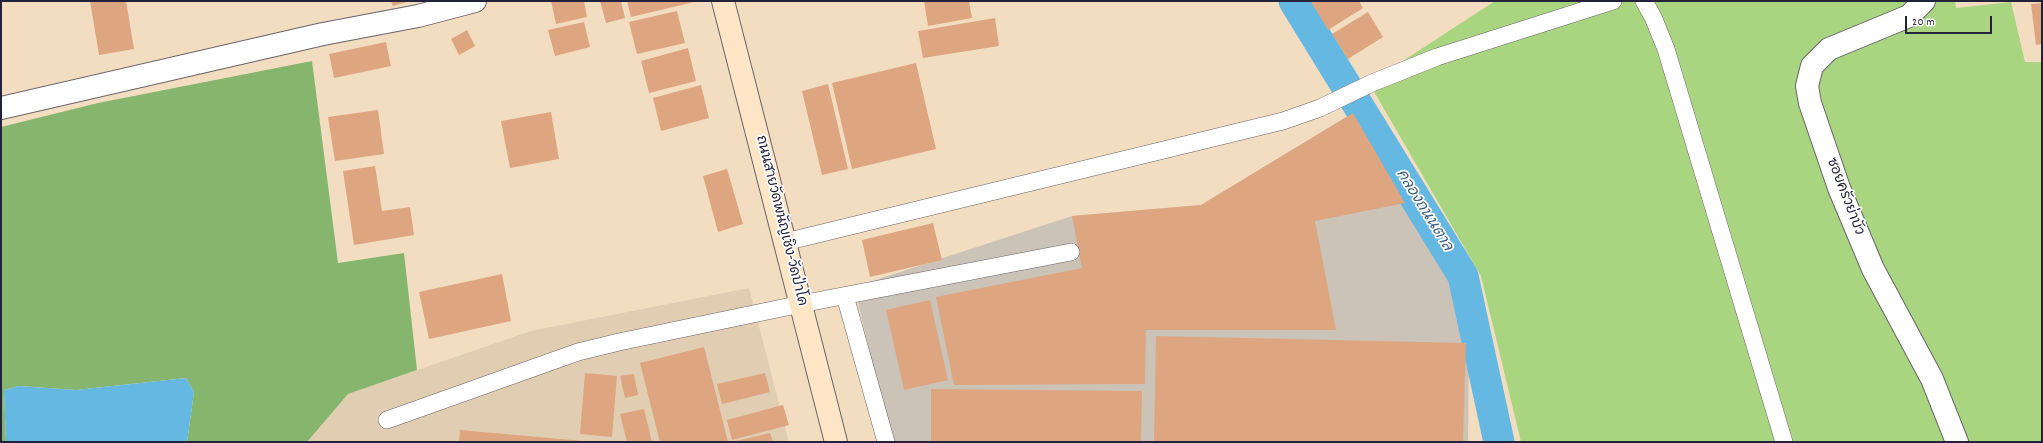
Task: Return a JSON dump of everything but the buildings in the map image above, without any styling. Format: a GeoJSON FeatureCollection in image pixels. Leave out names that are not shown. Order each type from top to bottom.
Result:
{"type":"FeatureCollection","features":[{"type":"Feature","properties":{"kind":"main road","name":"ถนนสายวัดพนัญเชิง-วัดป่าโค"},"geometry":{"type":"LineString","coordinates":[[723,1],[836,442]]}},
{"type":"Feature","properties":{"kind":"street"},"geometry":{"type":"LineString","coordinates":[[1,108],[323,34],[418,16],[475,1]]}},
{"type":"Feature","properties":{"kind":"street","name":"ซอยครัวย่าบัว"},"geometry":{"type":"LineString","coordinates":[[1924,1],[1909,16],[1829,49],[1812,66],[1807,86],[1810,103],[1839,188],[1873,269],[1932,379],[1957,442]]}},
{"type":"Feature","properties":{"kind":"lane"},"geometry":{"type":"LineString","coordinates":[[785,242],[1283,121],[1320,108],[1372,83],[1466,46],[1613,1]]}},
{"type":"Feature","properties":{"kind":"lane"},"geometry":{"type":"LineString","coordinates":[[1644,1],[1653,17],[1666,49],[1784,442]]}},
{"type":"Feature","properties":{"kind":"lane"},"geometry":{"type":"LineString","coordinates":[[387,420],[578,352],[801,304],[1071,252]]}},
{"type":"Feature","properties":{"kind":"lane"},"geometry":{"type":"LineString","coordinates":[[845,296],[886,442]]}},
{"type":"Feature","properties":{"kind":"shaded area"},"geometry":{"type":"Polygon","coordinates":[[[1353,113],[1452,279],[1469,346],[1468,442],[892,442],[854,287],[1072,216],[1201,205],[1353,113]]]}},
{"type":"Feature","properties":{"kind":"shaded area"},"geometry":{"type":"Polygon","coordinates":[[[749,288],[789,442],[307,442],[348,394],[531,331],[749,288]]]}},
{"type":"Feature","properties":{"kind":"green space"},"geometry":{"type":"Polygon","coordinates":[[[1495,1],[1955,1],[1956,8],[2011,2],[2025,62],[2042,62],[2042,442],[1521,442],[1481,276],[1369,83],[1495,1]]]}},
{"type":"Feature","properties":{"kind":"green space"},"geometry":{"type":"Polygon","coordinates":[[[312,61],[338,263],[404,253],[417,370],[348,394],[307,442],[187,442],[194,392],[186,378],[76,390],[19,386],[4,390],[6,442],[1,442],[1,127],[98,103],[312,61]]]}},
{"type":"Feature","properties":{"kind":"water"},"geometry":{"type":"Polygon","coordinates":[[[186,378],[194,392],[187,442],[6,442],[4,390],[19,386],[76,390],[186,378]]]}},
{"type":"Feature","properties":{"kind":"waterway","name":"คลองถนนตาล"},"geometry":{"type":"LineString","coordinates":[[1294,1],[1463,276],[1499,442]]}}]}
